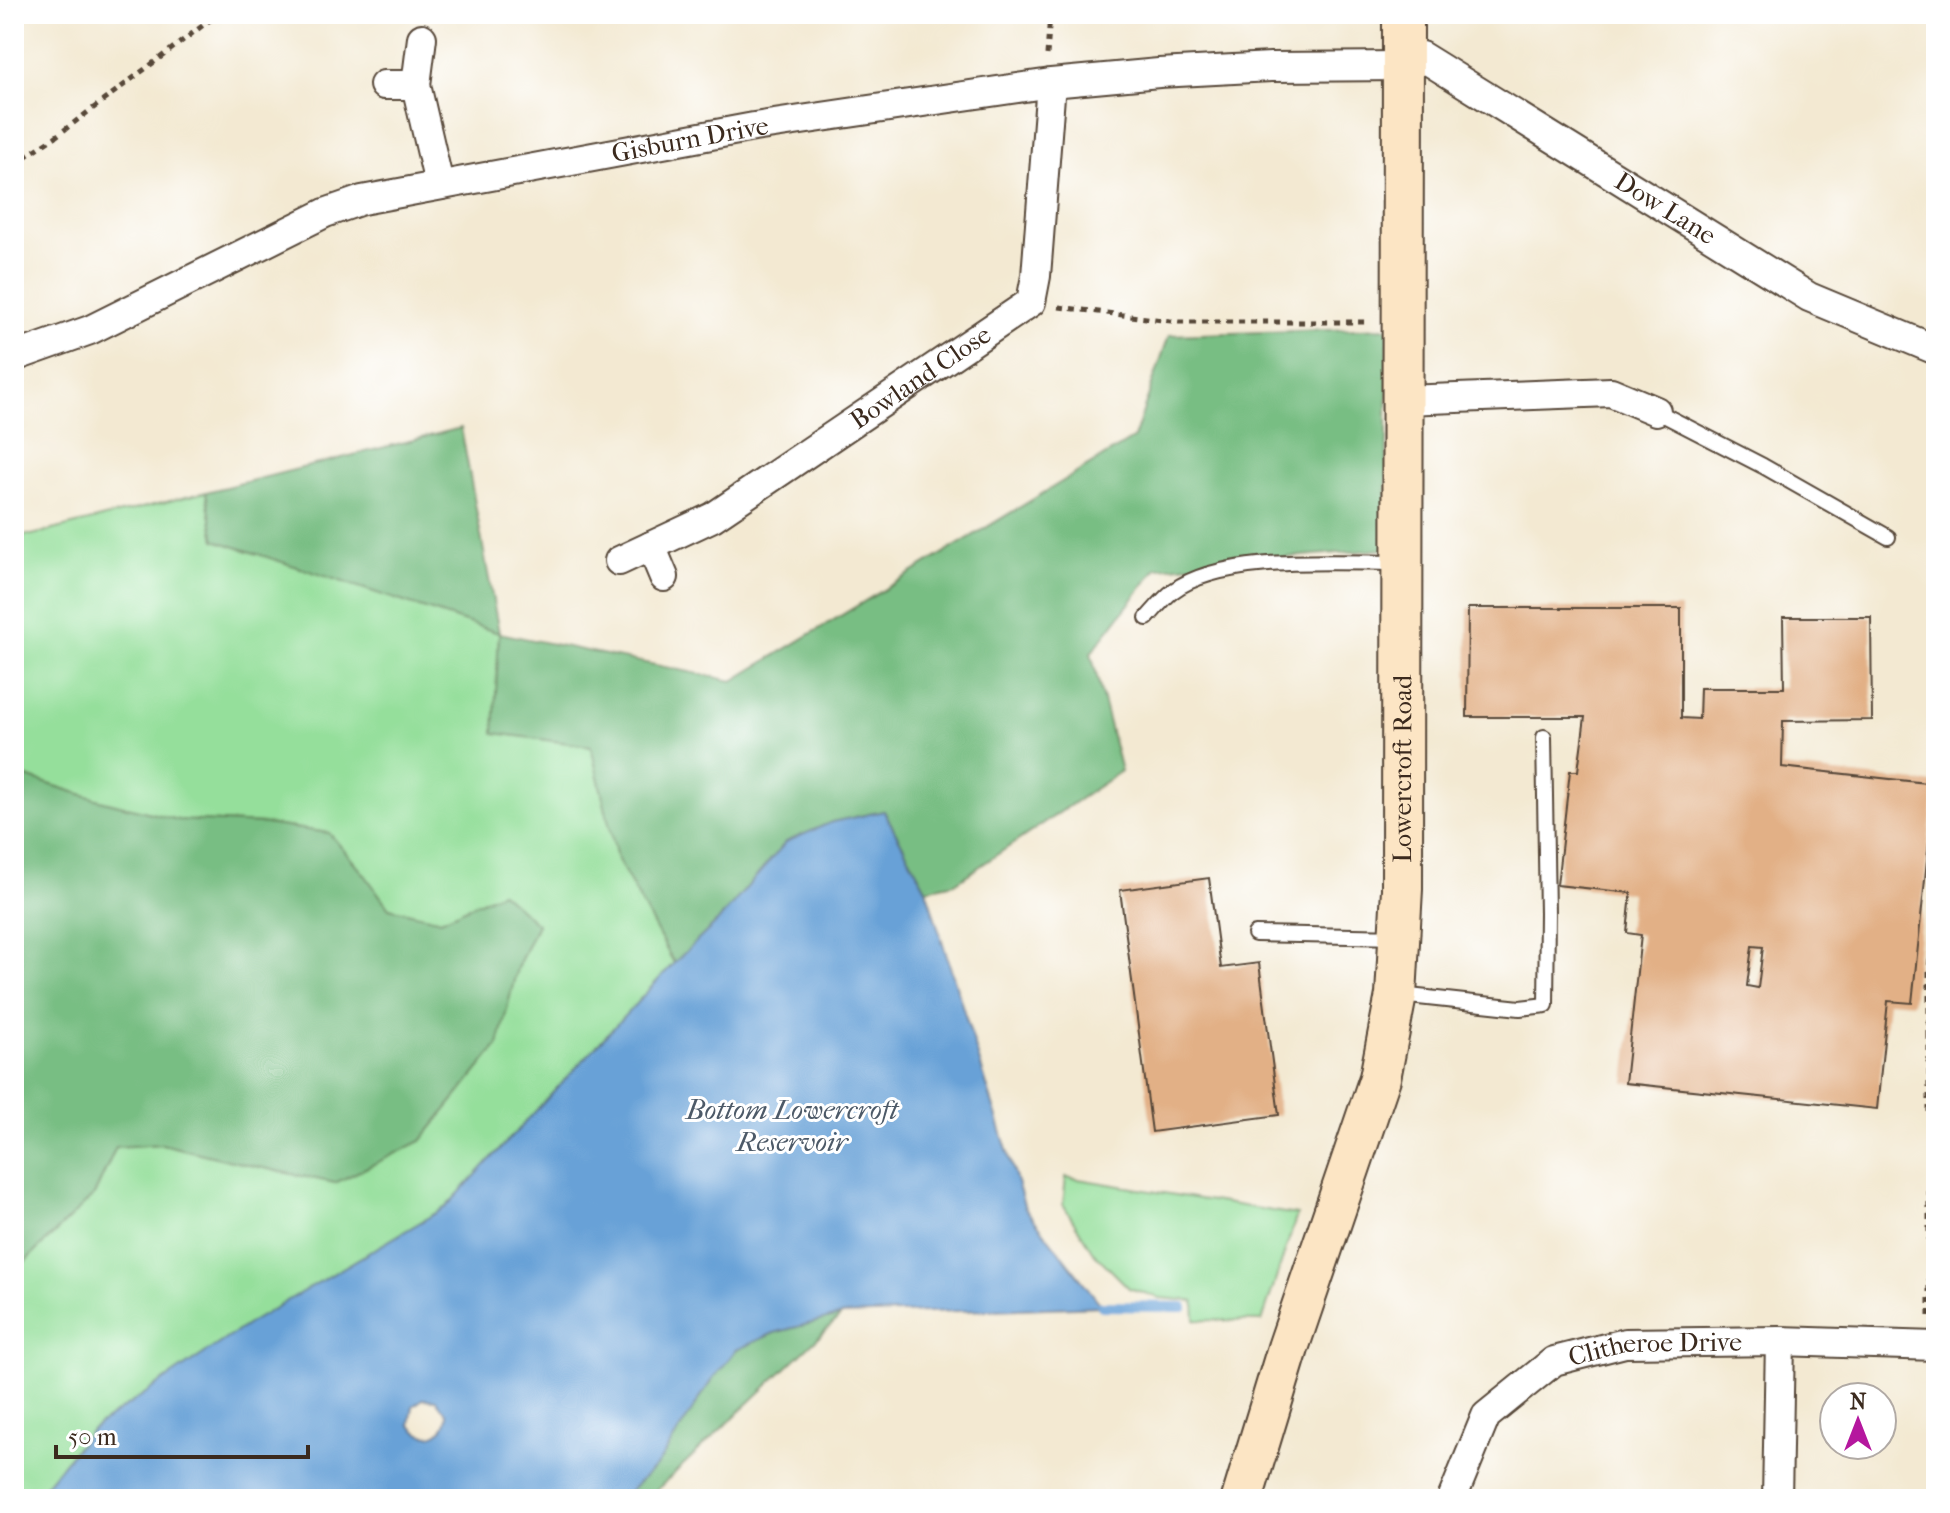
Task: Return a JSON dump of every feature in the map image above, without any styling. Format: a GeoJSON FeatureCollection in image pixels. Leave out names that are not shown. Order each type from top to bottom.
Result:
{"type":"FeatureCollection","features":[{"type":"Feature","properties":{"kind":"street","name":"Lowercroft Road"},"geometry":{"type":"LineString","coordinates":[[1242,1499],[1288,1348],[1380,1078],[1396,995],[1402,889],[1403,14]]}},
{"type":"Feature","properties":{"kind":"street"},"geometry":{"type":"LineString","coordinates":[[422,38],[416,85],[439,184]]}},
{"type":"Feature","properties":{"kind":"street","name":"Dow Lane"},"geometry":{"type":"LineString","coordinates":[[1403,60],[1421,56],[1809,297],[1936,350]]}},
{"type":"Feature","properties":{"kind":"street","name":"Gisburn Drive"},"geometry":{"type":"LineString","coordinates":[[14,357],[90,330],[325,213],[362,200],[754,127],[1051,83],[1159,73],[1403,60]]}},
{"type":"Feature","properties":{"kind":"street"},"geometry":{"type":"LineString","coordinates":[[1033,295],[1051,83]]}},
{"type":"Feature","properties":{"kind":"street"},"geometry":{"type":"LineString","coordinates":[[384,85],[416,85]]}},
{"type":"Feature","properties":{"kind":"street","name":"Bowland Close"},"geometry":{"type":"LineString","coordinates":[[619,561],[713,517],[1014,316],[1031,302],[1033,295]]}},
{"type":"Feature","properties":{"kind":"street"},"geometry":{"type":"LineString","coordinates":[[1404,400],[1611,392],[1656,411]]}},
{"type":"Feature","properties":{"kind":"street"},"geometry":{"type":"LineString","coordinates":[[651,546],[664,577]]}},
{"type":"Feature","properties":{"kind":"street"},"geometry":{"type":"LineString","coordinates":[[1777,1499],[1780,1341]]}},
{"type":"Feature","properties":{"kind":"street","name":"Clitheroe Drive"},"geometry":{"type":"LineString","coordinates":[[1452,1499],[1486,1416],[1554,1361],[1625,1343],[1780,1341],[1932,1346]]}},
{"type":"Feature","properties":{"kind":"lane"},"geometry":{"type":"LineString","coordinates":[[1656,411],[1763,466],[1888,537]]}},
{"type":"Feature","properties":{"kind":"lane"},"geometry":{"type":"LineString","coordinates":[[1147,618],[1172,591],[1194,579],[1229,570],[1305,562],[1404,563]]}},
{"type":"Feature","properties":{"kind":"lane"},"geometry":{"type":"LineString","coordinates":[[1396,995],[1520,1008],[1546,1005],[1544,737]]}},
{"type":"Feature","properties":{"kind":"lane"},"geometry":{"type":"LineString","coordinates":[[1255,934],[1399,937]]}},
{"type":"Feature","properties":{"kind":"path"},"geometry":{"type":"LineString","coordinates":[[14,164],[55,137],[218,14]]}},
{"type":"Feature","properties":{"kind":"path"},"geometry":{"type":"LineString","coordinates":[[1050,14],[1047,56],[1051,83]]}},
{"type":"Feature","properties":{"kind":"path"},"geometry":{"type":"LineString","coordinates":[[1033,295],[1057,307],[1179,322],[1404,322]]}},
{"type":"Feature","properties":{"kind":"path"},"geometry":{"type":"LineString","coordinates":[[1932,1346],[1933,1036],[1929,969],[1936,887]]}},
{"type":"Feature","properties":{"kind":"green space"},"geometry":{"type":"Polygon","coordinates":[[[1388,328],[1386,549],[1157,568],[1091,653],[1121,771],[955,883],[926,889],[884,811],[832,822],[786,842],[719,920],[674,963],[617,858],[591,746],[494,733],[499,633],[733,681],[1134,438],[1169,335],[1388,328]]]}},
{"type":"Feature","properties":{"kind":"green space"},"geometry":{"type":"Polygon","coordinates":[[[461,428],[499,633],[215,540],[206,492],[461,428]]]}},
{"type":"Feature","properties":{"kind":"green space"},"geometry":{"type":"Polygon","coordinates":[[[206,492],[215,540],[499,633],[495,733],[591,746],[617,858],[674,963],[446,1207],[248,1324],[91,1430],[34,1499],[14,1499],[14,1272],[94,1195],[116,1147],[162,1144],[335,1183],[421,1141],[498,1045],[517,968],[537,925],[501,893],[441,920],[389,908],[329,833],[265,824],[178,820],[96,799],[14,773],[14,535],[32,535],[206,492]]]}},
{"type":"Feature","properties":{"kind":"green space"},"geometry":{"type":"Polygon","coordinates":[[[14,773],[96,799],[178,820],[265,824],[329,833],[389,908],[441,920],[501,892],[537,924],[517,968],[498,1045],[421,1141],[335,1183],[162,1144],[116,1147],[94,1195],[14,1272],[14,773]]]}},
{"type":"Feature","properties":{"kind":"green space"},"geometry":{"type":"Polygon","coordinates":[[[1066,1177],[1297,1215],[1262,1321],[1195,1320],[1194,1301],[1160,1298],[1129,1288],[1092,1251],[1063,1204],[1066,1177]]]}},
{"type":"Feature","properties":{"kind":"green space"},"geometry":{"type":"Polygon","coordinates":[[[842,1315],[647,1499],[621,1499],[657,1465],[711,1381],[736,1350],[774,1333],[842,1315]]]}},
{"type":"Feature","properties":{"kind":"water","name":"Bottom Lowercroft Reservoir"},"geometry":{"type":"Polygon","coordinates":[[[884,811],[926,889],[1025,1208],[1102,1306],[842,1315],[774,1333],[736,1350],[711,1381],[657,1465],[621,1499],[34,1499],[91,1430],[248,1324],[446,1207],[674,963],[719,920],[786,842],[832,822],[884,811]],[[423,1399],[413,1406],[410,1424],[421,1434],[439,1433],[446,1422],[447,1414],[436,1400],[423,1399]]]}},
{"type":"Feature","properties":{"kind":"building"},"geometry":{"type":"Polygon","coordinates":[[[1468,608],[1681,608],[1681,718],[1699,719],[1700,688],[1784,688],[1783,617],[1871,617],[1872,720],[1783,721],[1782,767],[1935,784],[1912,1003],[1888,1001],[1877,1109],[1625,1083],[1641,935],[1627,933],[1631,893],[1557,885],[1570,771],[1578,771],[1585,717],[1467,717],[1468,608]],[[1752,946],[1747,986],[1758,988],[1763,947],[1752,946]]]}},
{"type":"Feature","properties":{"kind":"building"},"geometry":{"type":"Polygon","coordinates":[[[1209,878],[1221,968],[1259,963],[1279,1115],[1152,1132],[1120,890],[1209,878]]]}},
{"type":"Feature","properties":{"kind":"waterway"},"geometry":{"type":"LineString","coordinates":[[1102,1306],[1183,1307]]}}]}
